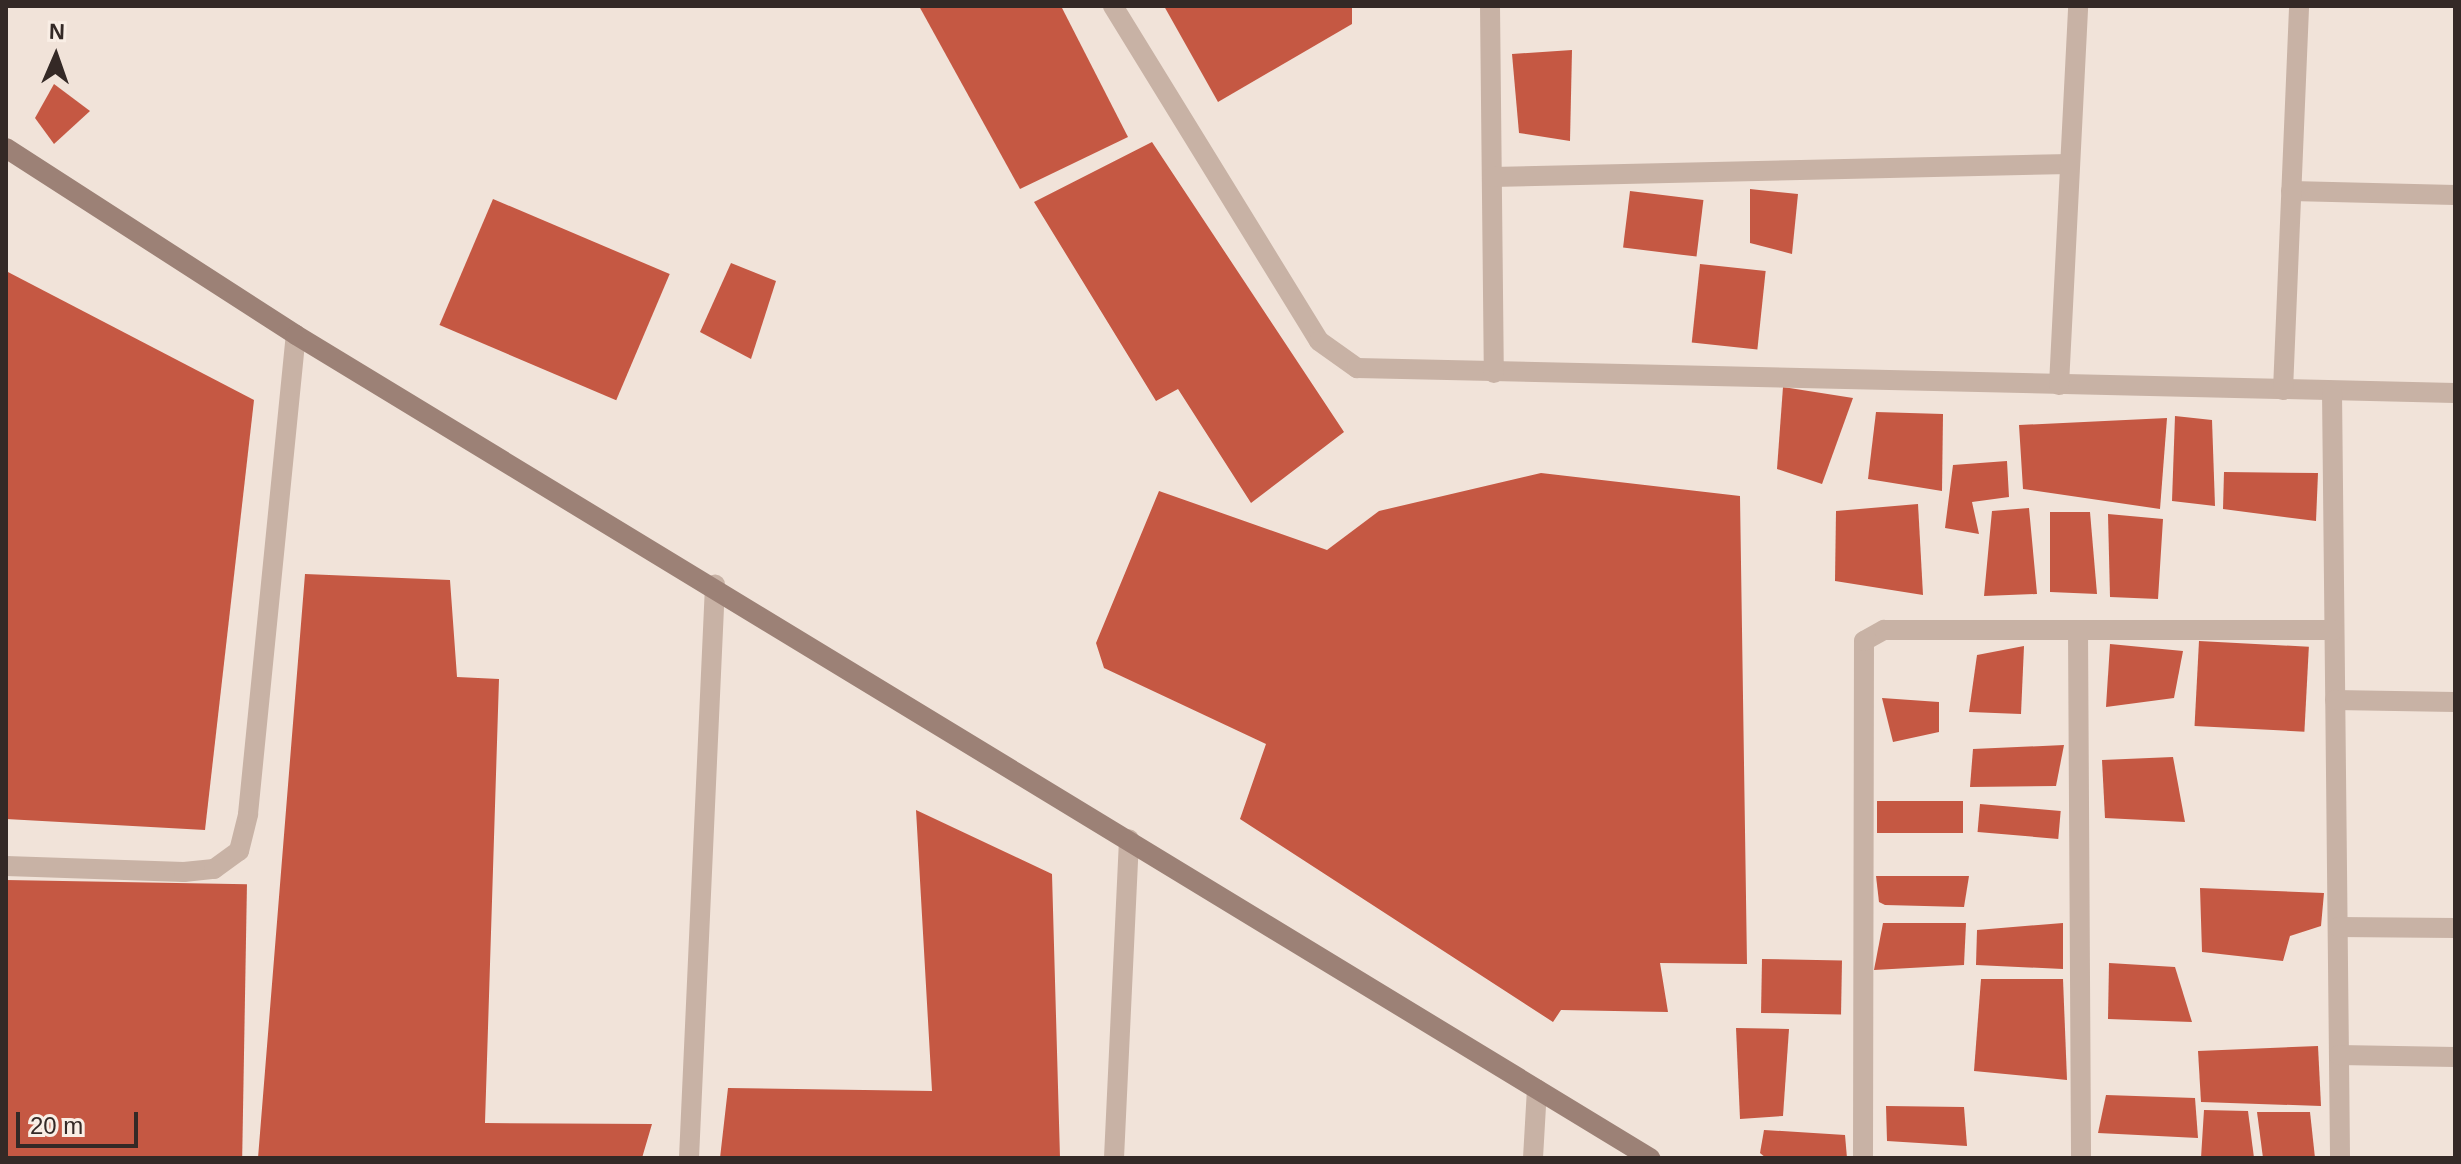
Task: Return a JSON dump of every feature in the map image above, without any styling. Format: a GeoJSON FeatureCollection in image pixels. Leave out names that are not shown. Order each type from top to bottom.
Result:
{"type":"FeatureCollection","features":[{"type":"Feature","properties":{"kind":"street"},"geometry":{"type":"LineString","coordinates":[[1113,6],[1319,341],[1335,357],[1375,370],[2455,393]]}},
{"type":"Feature","properties":{"kind":"street"},"geometry":{"type":"LineString","coordinates":[[1490,6],[1494,373]]}},
{"type":"Feature","properties":{"kind":"street"},"geometry":{"type":"LineString","coordinates":[[2059,385],[2078,6]]}},
{"type":"Feature","properties":{"kind":"street"},"geometry":{"type":"LineString","coordinates":[[2283,390],[2299,6]]}},
{"type":"Feature","properties":{"kind":"street"},"geometry":{"type":"LineString","coordinates":[[6,148],[296,335],[715,585],[1650,1158]]}},
{"type":"Feature","properties":{"kind":"street"},"geometry":{"type":"LineString","coordinates":[[1492,177],[2070,164]]}},
{"type":"Feature","properties":{"kind":"street"},"geometry":{"type":"LineString","coordinates":[[2291,191],[2455,195]]}},
{"type":"Feature","properties":{"kind":"street"},"geometry":{"type":"LineString","coordinates":[[6,866],[184,872],[214,869],[239,851],[248,814],[296,335]]}},
{"type":"Feature","properties":{"kind":"street"},"geometry":{"type":"LineString","coordinates":[[2332,391],[2340,1158]]}},
{"type":"Feature","properties":{"kind":"street"},"geometry":{"type":"LineString","coordinates":[[689,1158],[715,585]]}},
{"type":"Feature","properties":{"kind":"street"},"geometry":{"type":"LineString","coordinates":[[1863,1158],[1864,641],[1884,630],[2334,630]]}},
{"type":"Feature","properties":{"kind":"street"},"geometry":{"type":"LineString","coordinates":[[2078,630],[2081,1158]]}},
{"type":"Feature","properties":{"kind":"street"},"geometry":{"type":"LineString","coordinates":[[2335,700],[2455,702]]}},
{"type":"Feature","properties":{"kind":"street"},"geometry":{"type":"LineString","coordinates":[[1114,1158],[1129,839]]}},
{"type":"Feature","properties":{"kind":"street"},"geometry":{"type":"LineString","coordinates":[[2338,927],[2455,928]]}},
{"type":"Feature","properties":{"kind":"street"},"geometry":{"type":"LineString","coordinates":[[2339,1055],[2455,1057]]}},
{"type":"Feature","properties":{"kind":"street"},"geometry":{"type":"LineString","coordinates":[[1533,1158],[1537,1089]]}},
{"type":"Feature","properties":{"kind":"building"},"geometry":{"type":"Polygon","coordinates":[[[919,6],[1061,6],[1128,137],[1020,189],[919,6]]]}},
{"type":"Feature","properties":{"kind":"building"},"geometry":{"type":"Polygon","coordinates":[[[1164,6],[1352,6],[1352,24],[1218,102],[1164,6]]]}},
{"type":"Feature","properties":{"kind":"building"},"geometry":{"type":"Polygon","coordinates":[[[1572,50],[1570,141],[1519,133],[1512,54],[1572,50]]]}},
{"type":"Feature","properties":{"kind":"building"},"geometry":{"type":"Polygon","coordinates":[[[54,84],[90,111],[54,144],[35,118],[54,84]]]}},
{"type":"Feature","properties":{"kind":"building"},"geometry":{"type":"Polygon","coordinates":[[[1152,142],[1344,432],[1251,503],[1178,389],[1156,401],[1034,202],[1152,142]]]}},
{"type":"Feature","properties":{"kind":"building"},"geometry":{"type":"Polygon","coordinates":[[[1750,189],[1798,194],[1792,254],[1750,243],[1750,189]]]}},
{"type":"Feature","properties":{"kind":"building"},"geometry":{"type":"Polygon","coordinates":[[[1630,191],[1703,200],[1697,257],[1623,248],[1630,191]]]}},
{"type":"Feature","properties":{"kind":"building"},"geometry":{"type":"Polygon","coordinates":[[[493,199],[670,274],[616,400],[439,325],[493,199]]]}},
{"type":"Feature","properties":{"kind":"building"},"geometry":{"type":"Polygon","coordinates":[[[731,263],[776,281],[751,359],[700,332],[731,263]]]}},
{"type":"Feature","properties":{"kind":"building"},"geometry":{"type":"Polygon","coordinates":[[[1700,264],[1766,271],[1757,349],[1692,343],[1700,264]]]}},
{"type":"Feature","properties":{"kind":"building"},"geometry":{"type":"Polygon","coordinates":[[[6,271],[254,400],[205,830],[6,819],[6,271]]]}},
{"type":"Feature","properties":{"kind":"building"},"geometry":{"type":"Polygon","coordinates":[[[1783,387],[1853,398],[1822,484],[1777,469],[1783,387]]]}},
{"type":"Feature","properties":{"kind":"building"},"geometry":{"type":"Polygon","coordinates":[[[1876,412],[1943,414],[1942,491],[1868,479],[1876,412]]]}},
{"type":"Feature","properties":{"kind":"building"},"geometry":{"type":"Polygon","coordinates":[[[2175,416],[2212,420],[2215,506],[2172,501],[2175,416]]]}},
{"type":"Feature","properties":{"kind":"building"},"geometry":{"type":"Polygon","coordinates":[[[2167,418],[2160,509],[2023,489],[2019,425],[2167,418]]]}},
{"type":"Feature","properties":{"kind":"building"},"geometry":{"type":"Polygon","coordinates":[[[2007,461],[2009,497],[1972,502],[1979,534],[1945,528],[1953,465],[2007,461]]]}},
{"type":"Feature","properties":{"kind":"building"},"geometry":{"type":"Polygon","coordinates":[[[2224,472],[2318,473],[2316,521],[2223,509],[2224,472]]]}},
{"type":"Feature","properties":{"kind":"building"},"geometry":{"type":"Polygon","coordinates":[[[1541,473],[1740,496],[1747,964],[1660,963],[1668,1012],[1561,1010],[1553,1022],[1240,819],[1266,744],[1104,668],[1096,643],[1159,491],[1327,550],[1379,511],[1541,473]]]}},
{"type":"Feature","properties":{"kind":"building"},"geometry":{"type":"Polygon","coordinates":[[[1918,504],[1923,595],[1835,581],[1836,511],[1918,504]]]}},
{"type":"Feature","properties":{"kind":"building"},"geometry":{"type":"Polygon","coordinates":[[[2029,508],[2037,594],[1984,596],[1992,511],[2029,508]]]}},
{"type":"Feature","properties":{"kind":"building"},"geometry":{"type":"Polygon","coordinates":[[[2050,512],[2090,512],[2097,594],[2050,592],[2050,512]]]}},
{"type":"Feature","properties":{"kind":"building"},"geometry":{"type":"Polygon","coordinates":[[[2108,514],[2163,519],[2158,599],[2110,597],[2108,514]]]}},
{"type":"Feature","properties":{"kind":"building"},"geometry":{"type":"Polygon","coordinates":[[[305,574],[450,580],[457,677],[499,679],[485,1123],[652,1124],[642,1158],[258,1158],[305,574]]]}},
{"type":"Feature","properties":{"kind":"building"},"geometry":{"type":"Polygon","coordinates":[[[2199,641],[2309,647],[2304,732],[2195,726],[2199,641]]]}},
{"type":"Feature","properties":{"kind":"building"},"geometry":{"type":"Polygon","coordinates":[[[2110,644],[2183,651],[2174,698],[2106,707],[2110,644]]]}},
{"type":"Feature","properties":{"kind":"building"},"geometry":{"type":"Polygon","coordinates":[[[2024,646],[2021,714],[1969,712],[1977,655],[2024,646]]]}},
{"type":"Feature","properties":{"kind":"building"},"geometry":{"type":"Polygon","coordinates":[[[1882,698],[1939,702],[1939,732],[1893,742],[1882,698]]]}},
{"type":"Feature","properties":{"kind":"building"},"geometry":{"type":"Polygon","coordinates":[[[2064,745],[2056,786],[1970,787],[1973,749],[2064,745]]]}},
{"type":"Feature","properties":{"kind":"building"},"geometry":{"type":"Polygon","coordinates":[[[2173,757],[2185,822],[2105,818],[2102,760],[2173,757]]]}},
{"type":"Feature","properties":{"kind":"building"},"geometry":{"type":"Polygon","coordinates":[[[1877,801],[1963,801],[1963,833],[1877,833],[1877,801]]]}},
{"type":"Feature","properties":{"kind":"building"},"geometry":{"type":"Polygon","coordinates":[[[1980,804],[2061,811],[2058,839],[1978,832],[1980,804]]]}},
{"type":"Feature","properties":{"kind":"building"},"geometry":{"type":"Polygon","coordinates":[[[916,810],[1052,874],[1060,1158],[720,1158],[728,1088],[932,1091],[916,810]]]}},
{"type":"Feature","properties":{"kind":"building"},"geometry":{"type":"Polygon","coordinates":[[[1876,876],[1969,876],[1964,907],[1885,905],[1879,902],[1876,876]]]}},
{"type":"Feature","properties":{"kind":"building"},"geometry":{"type":"Polygon","coordinates":[[[6,880],[247,884],[242,1158],[6,1158],[6,880]]]}},
{"type":"Feature","properties":{"kind":"building"},"geometry":{"type":"Polygon","coordinates":[[[2200,888],[2324,893],[2321,926],[2290,936],[2283,961],[2202,952],[2200,888]]]}},
{"type":"Feature","properties":{"kind":"building"},"geometry":{"type":"Polygon","coordinates":[[[1883,923],[1966,923],[1964,965],[1874,970],[1883,923]]]}},
{"type":"Feature","properties":{"kind":"building"},"geometry":{"type":"Polygon","coordinates":[[[2063,923],[2063,969],[1976,965],[1977,930],[2063,923]]]}},
{"type":"Feature","properties":{"kind":"building"},"geometry":{"type":"Polygon","coordinates":[[[1762,959],[1842,960],[1841,1014],[1761,1013],[1762,959]]]}},
{"type":"Feature","properties":{"kind":"building"},"geometry":{"type":"Polygon","coordinates":[[[2109,963],[2175,967],[2192,1022],[2108,1019],[2109,963]]]}},
{"type":"Feature","properties":{"kind":"building"},"geometry":{"type":"Polygon","coordinates":[[[1981,979],[2063,979],[2067,1080],[1974,1071],[1981,979]]]}},
{"type":"Feature","properties":{"kind":"building"},"geometry":{"type":"Polygon","coordinates":[[[1736,1028],[1789,1029],[1783,1116],[1740,1119],[1736,1028]]]}},
{"type":"Feature","properties":{"kind":"building"},"geometry":{"type":"Polygon","coordinates":[[[2318,1046],[2321,1106],[2201,1102],[2198,1051],[2318,1046]]]}},
{"type":"Feature","properties":{"kind":"building"},"geometry":{"type":"Polygon","coordinates":[[[2106,1095],[2195,1098],[2198,1138],[2098,1133],[2106,1095]]]}},
{"type":"Feature","properties":{"kind":"building"},"geometry":{"type":"Polygon","coordinates":[[[1886,1106],[1964,1107],[1967,1146],[1887,1141],[1886,1106]]]}},
{"type":"Feature","properties":{"kind":"building"},"geometry":{"type":"Polygon","coordinates":[[[2204,1110],[2248,1111],[2254,1158],[2201,1158],[2204,1110]]]}},
{"type":"Feature","properties":{"kind":"building"},"geometry":{"type":"Polygon","coordinates":[[[2257,1112],[2310,1112],[2315,1158],[2263,1158],[2257,1112]]]}},
{"type":"Feature","properties":{"kind":"building"},"geometry":{"type":"Polygon","coordinates":[[[1764,1130],[1845,1135],[1847,1158],[1766,1158],[1760,1153],[1764,1130]]]}}]}
